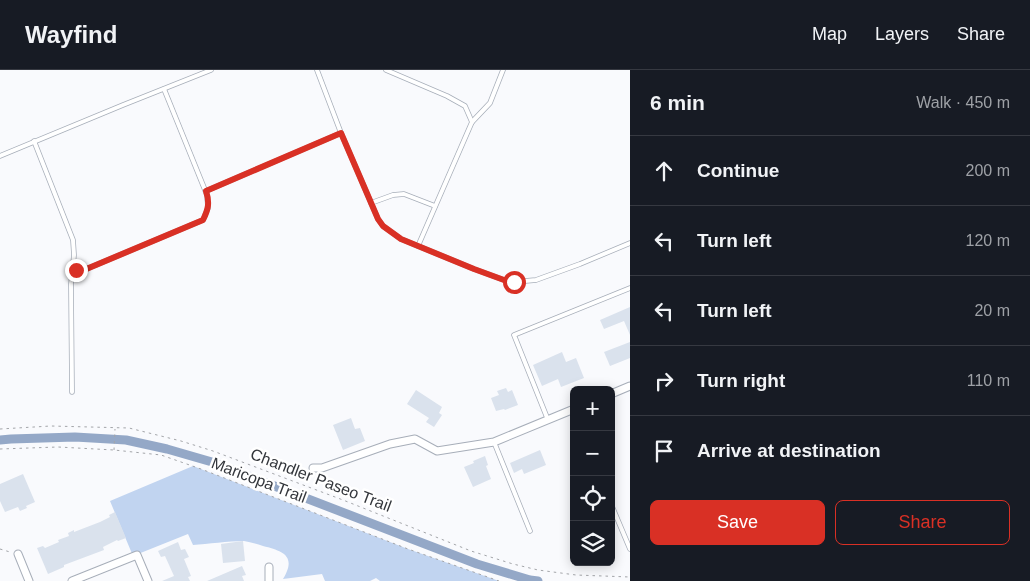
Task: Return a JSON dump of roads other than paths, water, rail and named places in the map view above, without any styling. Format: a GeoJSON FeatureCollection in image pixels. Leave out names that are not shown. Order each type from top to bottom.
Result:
{"type":"FeatureCollection","features":[{"type":"Feature","properties":{"kind":"street"},"geometry":{"type":"LineString","coordinates":[[615,392],[630,386]]}},
{"type":"Feature","properties":{"kind":"street"},"geometry":{"type":"LineString","coordinates":[[312,468],[322,468],[390,444],[415,440],[437,451],[494,442],[570,412]]}},
{"type":"Feature","properties":{"kind":"street"},"geometry":{"type":"LineString","coordinates":[[18,554],[29,581]]}},
{"type":"Feature","properties":{"kind":"street"},"geometry":{"type":"LineString","coordinates":[[72,581],[137,555],[148,581]]}},
{"type":"Feature","properties":{"kind":"street"},"geometry":{"type":"LineString","coordinates":[[269,567],[269,581]]}},
{"type":"Feature","properties":{"kind":"lane"},"geometry":{"type":"LineString","coordinates":[[0,156],[211,70]]}},
{"type":"Feature","properties":{"kind":"lane"},"geometry":{"type":"LineString","coordinates":[[317,70],[341,133],[378,219],[383,226],[401,239],[474,269],[514,282],[536,280],[630,243]]}},
{"type":"Feature","properties":{"kind":"lane"},"geometry":{"type":"LineString","coordinates":[[386,70],[447,96],[465,106],[472,122]]}},
{"type":"Feature","properties":{"kind":"lane"},"geometry":{"type":"LineString","coordinates":[[418,246],[472,122],[490,103],[503,70]]}},
{"type":"Feature","properties":{"kind":"lane"},"geometry":{"type":"LineString","coordinates":[[72,269],[84,270],[203,220],[208,208],[206,191],[164,89]]}},
{"type":"Feature","properties":{"kind":"lane"},"geometry":{"type":"LineString","coordinates":[[206,191],[341,133]]}},
{"type":"Feature","properties":{"kind":"lane"},"geometry":{"type":"LineString","coordinates":[[34,142],[73,240],[74,255],[71,284],[72,392]]}},
{"type":"Feature","properties":{"kind":"lane"},"geometry":{"type":"LineString","coordinates":[[371,203],[393,195],[404,194],[435,206]]}},
{"type":"Feature","properties":{"kind":"lane"},"geometry":{"type":"LineString","coordinates":[[548,420],[514,335],[630,288]]}},
{"type":"Feature","properties":{"kind":"lane"},"geometry":{"type":"LineString","coordinates":[[494,442],[530,531]]}},
{"type":"Feature","properties":{"kind":"lane"},"geometry":{"type":"LineString","coordinates":[[615,513],[630,549]]}},
{"type":"Feature","properties":{"kind":"waterway"},"geometry":{"type":"LineString","coordinates":[[0,440],[75,437],[126,440],[167,449],[212,462],[477,564],[538,581]]}}]}
